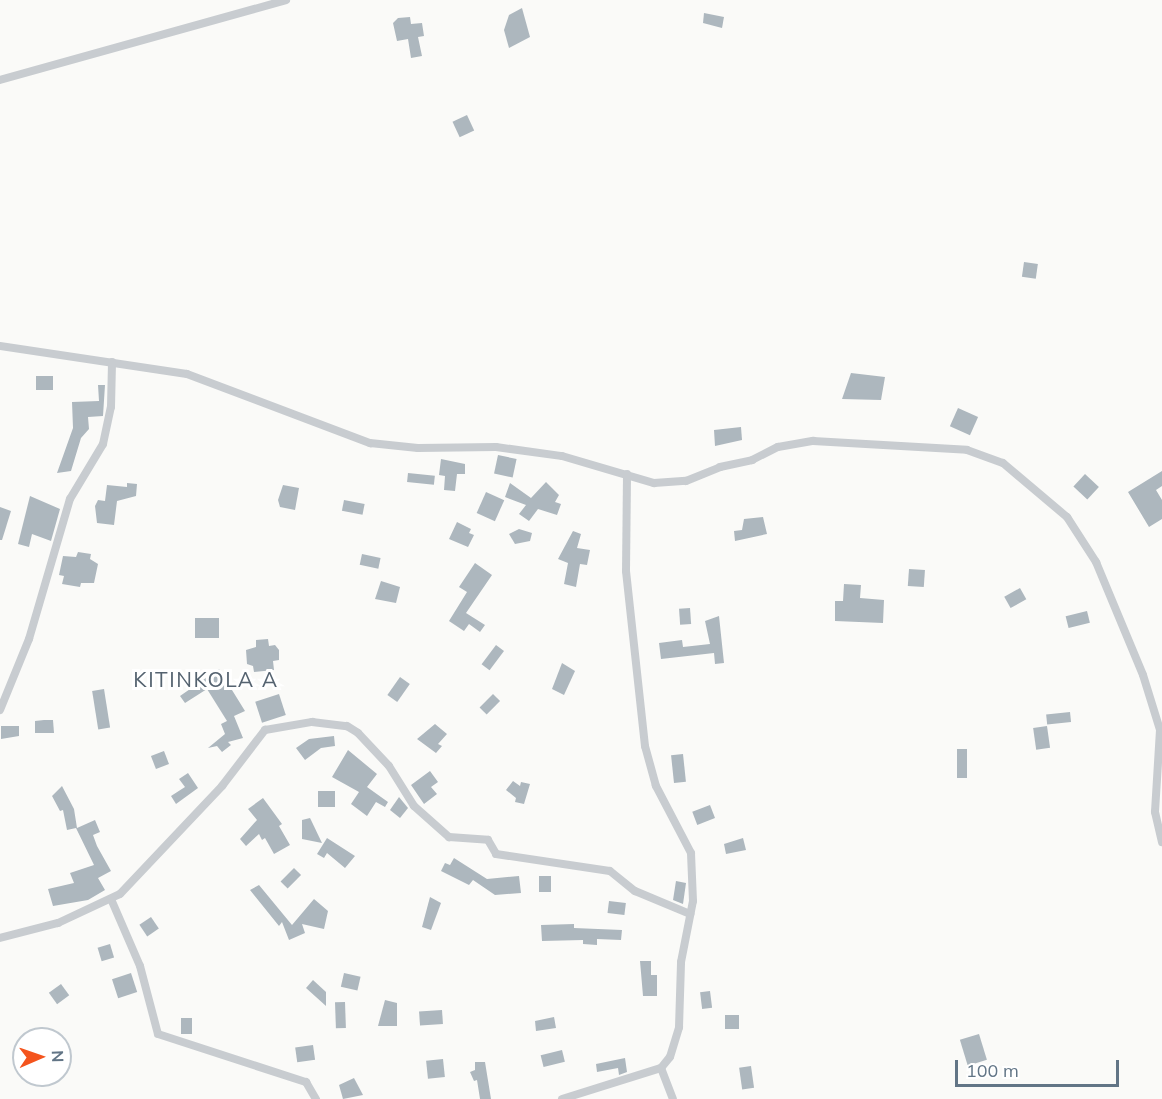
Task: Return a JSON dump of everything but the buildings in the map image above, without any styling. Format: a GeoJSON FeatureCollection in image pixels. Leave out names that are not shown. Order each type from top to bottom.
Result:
{"type":"FeatureCollection","features":[{"type":"Feature","properties":{"kind":"street"},"geometry":{"type":"LineString","coordinates":[[0,80],[286,0]]}},
{"type":"Feature","properties":{"kind":"street"},"geometry":{"type":"LineString","coordinates":[[0,346],[187,374],[370,443],[418,448],[496,447],[562,456],[654,483],[681,482],[720,466],[752,460],[778,447],[824,440],[967,450],[1003,463],[1067,517],[1096,562],[1143,675],[1160,730],[1155,812],[1162,842]]}},
{"type":"Feature","properties":{"kind":"street"},"geometry":{"type":"LineString","coordinates":[[0,710],[29,639],[70,498],[103,444],[111,407],[112,362]]}},
{"type":"Feature","properties":{"kind":"street"},"geometry":{"type":"LineString","coordinates":[[562,1099],[661,1068],[677,1045],[682,1010],[681,962],[695,877],[691,853],[656,786],[645,746],[626,570],[627,474]]}},
{"type":"Feature","properties":{"kind":"street"},"geometry":{"type":"LineString","coordinates":[[0,938],[58,923],[111,899],[222,786],[265,730],[312,722],[347,726],[358,733],[389,766],[414,806],[449,837],[488,840],[496,854],[610,871],[635,891],[690,914]]}},
{"type":"Feature","properties":{"kind":"street"},"geometry":{"type":"LineString","coordinates":[[111,899],[140,966],[158,1034],[306,1082],[316,1099]]}},
{"type":"Feature","properties":{"kind":"street"},"geometry":{"type":"LineString","coordinates":[[661,1068],[674,1099]]}},
{"type":"Feature","properties":{"kind":"district","name":"KITINKOLA A"},"geometry":{"type":"Point","coordinates":[206,679]}}]}
